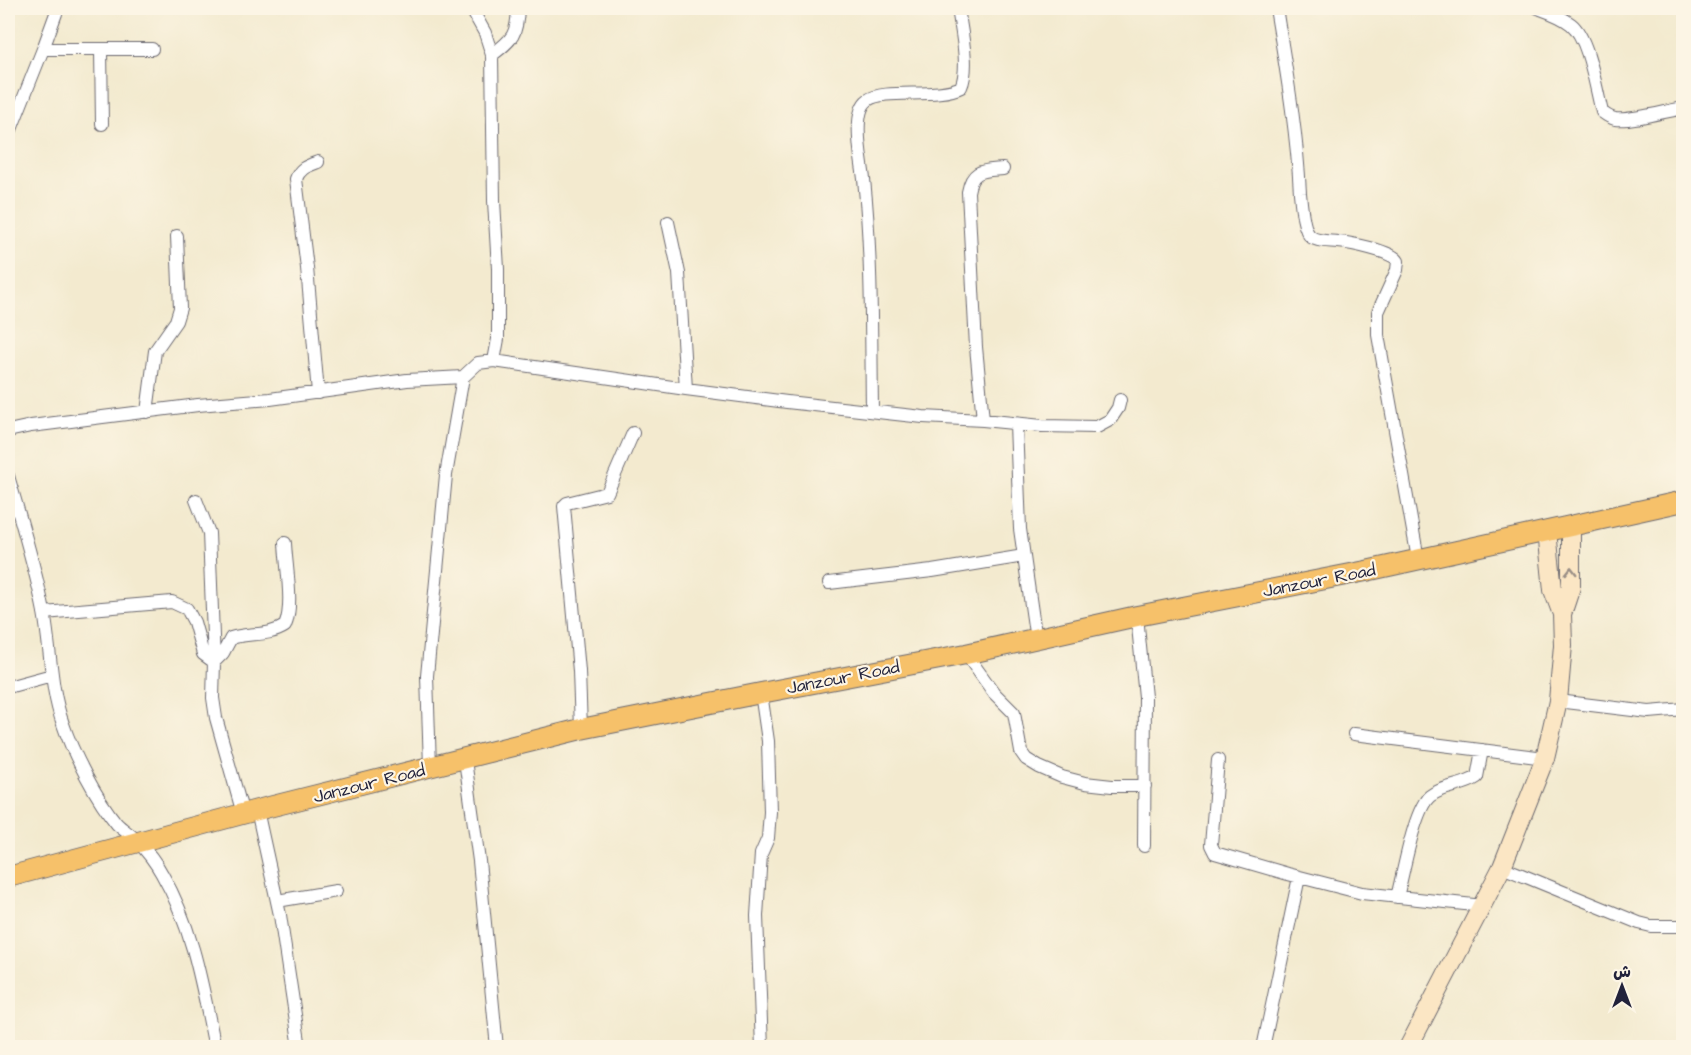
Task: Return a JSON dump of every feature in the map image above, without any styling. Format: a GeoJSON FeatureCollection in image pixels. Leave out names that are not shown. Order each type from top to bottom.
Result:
{"type":"FeatureCollection","features":[{"type":"Feature","properties":{"kind":"main road","name":"Janzour Road"},"geometry":{"type":"LineString","coordinates":[[8,877],[250,812],[465,760],[581,729],[1036,640],[1137,616],[1418,559],[1683,501]]}},
{"type":"Feature","properties":{"kind":"street"},"geometry":{"type":"LineString","coordinates":[[8,137],[58,8]]}},
{"type":"Feature","properties":{"kind":"street"},"geometry":{"type":"LineString","coordinates":[[471,8],[485,33],[492,55],[494,201],[498,269],[498,339],[494,361]]}},
{"type":"Feature","properties":{"kind":"street"},"geometry":{"type":"LineString","coordinates":[[492,55],[513,38],[518,23],[518,8]]}},
{"type":"Feature","properties":{"kind":"street"},"geometry":{"type":"LineString","coordinates":[[872,411],[865,188],[859,116],[864,104],[875,97],[943,92],[962,87],[965,78],[958,8]]}},
{"type":"Feature","properties":{"kind":"street"},"geometry":{"type":"LineString","coordinates":[[1276,8],[1295,128],[1300,198],[1308,233],[1312,238],[1342,242],[1391,254],[1398,261],[1397,270],[1378,312],[1377,335],[1418,559]]}},
{"type":"Feature","properties":{"kind":"street"},"geometry":{"type":"LineString","coordinates":[[1538,8],[1552,12],[1573,25],[1583,38],[1602,112],[1607,116],[1615,119],[1627,118],[1683,108]]}},
{"type":"Feature","properties":{"kind":"street"},"geometry":{"type":"LineString","coordinates":[[101,49],[102,124]]}},
{"type":"Feature","properties":{"kind":"street"},"geometry":{"type":"LineString","coordinates":[[43,50],[152,49]]}},
{"type":"Feature","properties":{"kind":"street"},"geometry":{"type":"LineString","coordinates":[[318,162],[306,166],[299,172],[296,179],[307,268],[318,393]]}},
{"type":"Feature","properties":{"kind":"street"},"geometry":{"type":"LineString","coordinates":[[983,420],[974,324],[968,192],[974,175],[982,171],[1003,169]]}},
{"type":"Feature","properties":{"kind":"street"},"geometry":{"type":"LineString","coordinates":[[668,222],[680,273],[686,389]]}},
{"type":"Feature","properties":{"kind":"street"},"geometry":{"type":"LineString","coordinates":[[147,412],[155,351],[176,321],[180,309],[177,236]]}},
{"type":"Feature","properties":{"kind":"street"},"geometry":{"type":"LineString","coordinates":[[430,767],[427,676],[442,503],[463,377],[478,363],[494,361],[686,389],[923,417],[1016,424],[1097,427],[1105,425],[1110,420],[1120,400]]}},
{"type":"Feature","properties":{"kind":"street"},"geometry":{"type":"LineString","coordinates":[[8,431],[32,426],[318,393],[407,380],[463,377]]}},
{"type":"Feature","properties":{"kind":"street"},"geometry":{"type":"LineString","coordinates":[[1016,424],[1020,529],[1036,640]]}},
{"type":"Feature","properties":{"kind":"street"},"geometry":{"type":"LineString","coordinates":[[581,729],[579,671],[563,509],[567,502],[607,493],[633,433]]}},
{"type":"Feature","properties":{"kind":"street"},"geometry":{"type":"LineString","coordinates":[[8,476],[30,552],[44,614],[52,675],[63,725],[99,798],[118,825],[138,842],[161,872],[182,917],[201,980],[215,1047]]}},
{"type":"Feature","properties":{"kind":"street"},"geometry":{"type":"LineString","coordinates":[[196,500],[209,533],[214,662],[213,698],[216,718],[250,812],[278,901],[300,1047]]}},
{"type":"Feature","properties":{"kind":"street"},"geometry":{"type":"LineString","coordinates":[[1408,1047],[1502,867],[1545,758],[1558,701],[1563,614],[1571,587],[1571,526]]}},
{"type":"Feature","properties":{"kind":"street"},"geometry":{"type":"LineString","coordinates":[[1547,531],[1553,590],[1563,614]]}},
{"type":"Feature","properties":{"kind":"street"},"geometry":{"type":"LineString","coordinates":[[214,662],[223,653],[231,638],[249,634],[269,634],[285,626],[288,619],[285,543]]}},
{"type":"Feature","properties":{"kind":"street"},"geometry":{"type":"LineString","coordinates":[[829,584],[1024,556]]}},
{"type":"Feature","properties":{"kind":"street"},"geometry":{"type":"LineString","coordinates":[[44,614],[172,602],[187,609],[195,622],[203,654],[214,662]]}},
{"type":"Feature","properties":{"kind":"street"},"geometry":{"type":"LineString","coordinates":[[1137,616],[1145,698],[1144,846]]}},
{"type":"Feature","properties":{"kind":"street"},"geometry":{"type":"LineString","coordinates":[[966,654],[994,693],[1014,713],[1021,752],[1026,759],[1062,777],[1085,783],[1144,786]]}},
{"type":"Feature","properties":{"kind":"street"},"geometry":{"type":"LineString","coordinates":[[8,687],[52,675]]}},
{"type":"Feature","properties":{"kind":"street"},"geometry":{"type":"LineString","coordinates":[[761,693],[768,741],[770,812],[768,838],[761,855],[757,916],[762,1047]]}},
{"type":"Feature","properties":{"kind":"street"},"geometry":{"type":"LineString","coordinates":[[1558,701],[1649,712],[1683,709]]}},
{"type":"Feature","properties":{"kind":"street"},"geometry":{"type":"LineString","coordinates":[[1354,734],[1545,758]]}},
{"type":"Feature","properties":{"kind":"street"},"geometry":{"type":"LineString","coordinates":[[1397,897],[1418,816],[1424,803],[1431,795],[1443,789],[1477,777],[1482,750]]}},
{"type":"Feature","properties":{"kind":"street"},"geometry":{"type":"LineString","coordinates":[[465,760],[479,861],[497,1047]]}},
{"type":"Feature","properties":{"kind":"street"},"geometry":{"type":"LineString","coordinates":[[1218,760],[1212,850],[1222,856],[1362,893],[1483,906]]}},
{"type":"Feature","properties":{"kind":"street"},"geometry":{"type":"LineString","coordinates":[[1502,867],[1639,923],[1651,926],[1683,926]]}},
{"type":"Feature","properties":{"kind":"street"},"geometry":{"type":"LineString","coordinates":[[1263,1047],[1299,877]]}},
{"type":"Feature","properties":{"kind":"street"},"geometry":{"type":"LineString","coordinates":[[278,901],[336,891]]}}]}
